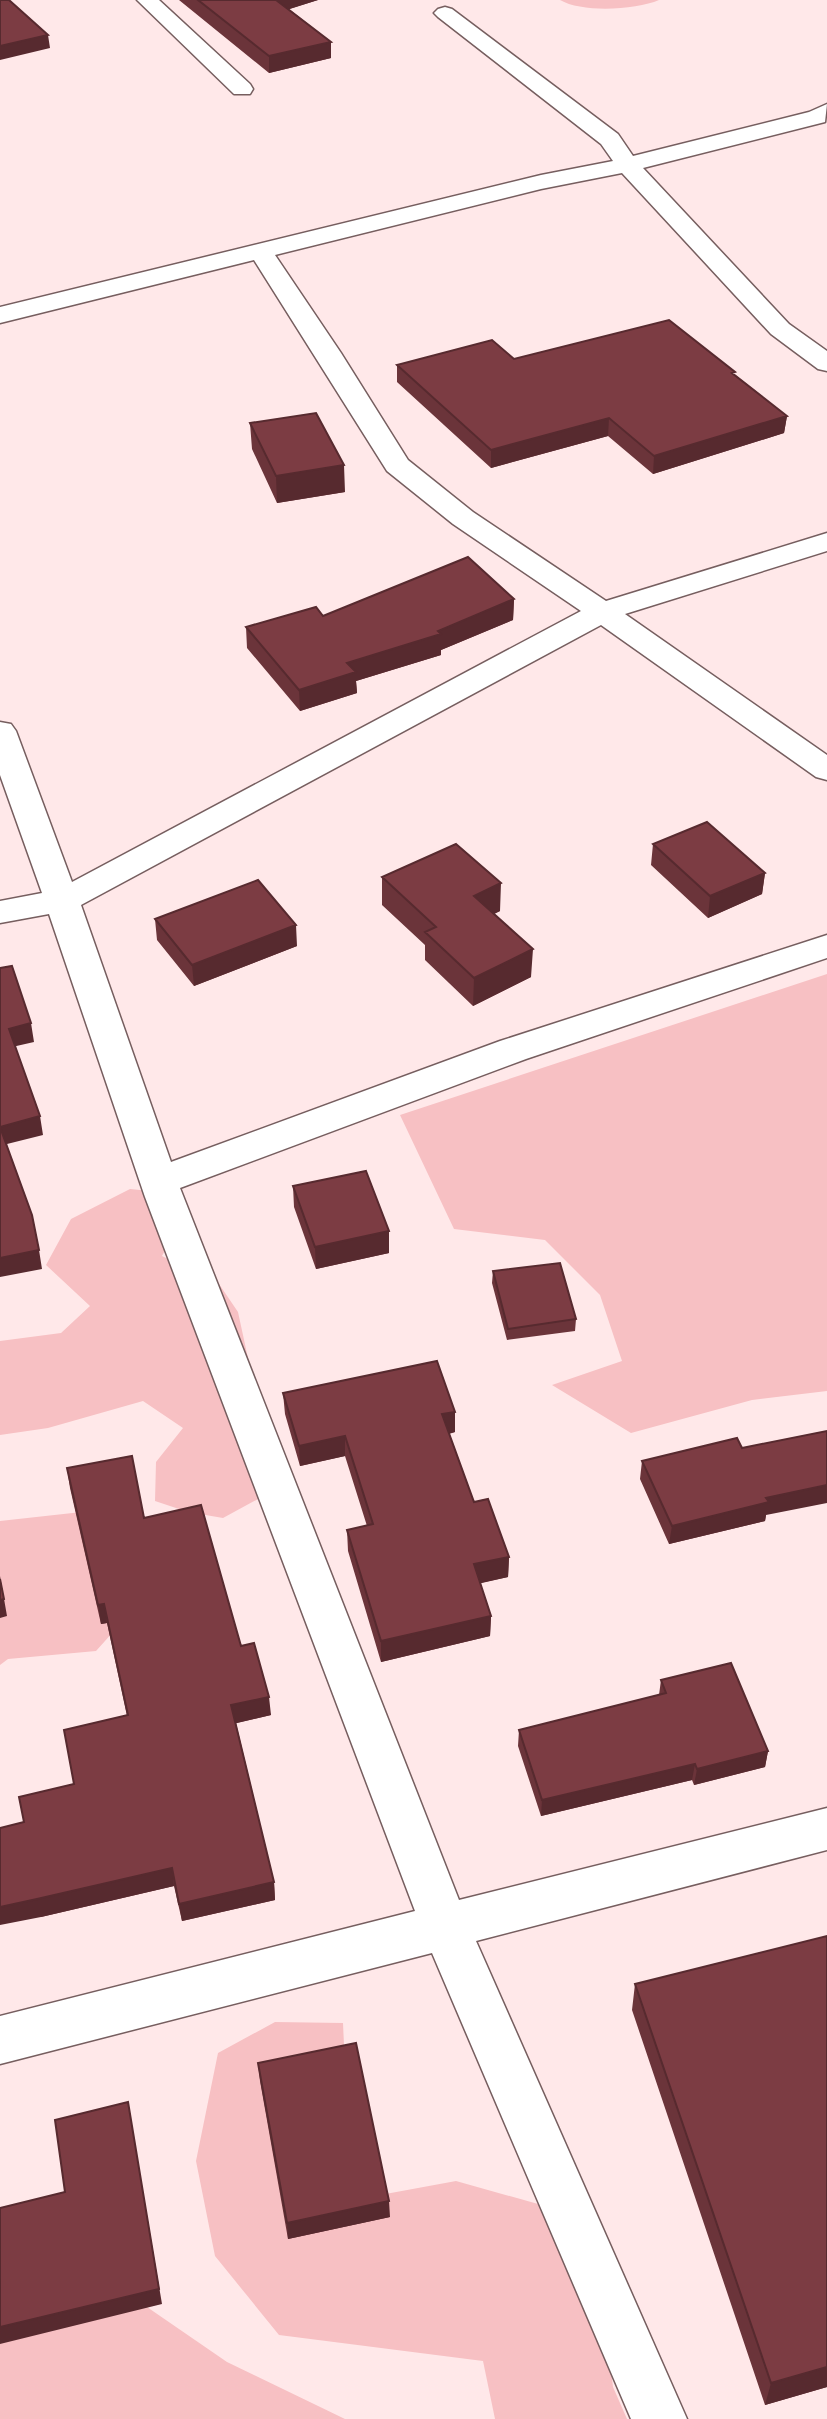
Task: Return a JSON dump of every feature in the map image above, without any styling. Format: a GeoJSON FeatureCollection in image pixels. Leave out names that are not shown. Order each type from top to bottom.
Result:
{"type":"FeatureCollection","features":[{"type":"Feature","properties":{"kind":"street"},"geometry":{"type":"LineString","coordinates":[[147,0],[242,89]]}},
{"type":"Feature","properties":{"kind":"street"},"geometry":{"type":"LineString","coordinates":[[445,13],[610,139],[627,165],[780,329],[827,363]]}},
{"type":"Feature","properties":{"kind":"street"},"geometry":{"type":"LineString","coordinates":[[0,315],[541,183],[627,165],[817,117],[827,111]]}},
{"type":"Feature","properties":{"kind":"street"},"geometry":{"type":"LineString","coordinates":[[260,251],[328,353],[397,465],[463,518],[827,770]]}},
{"type":"Feature","properties":{"kind":"street"},"geometry":{"type":"LineString","coordinates":[[0,912],[62,901],[602,612],[827,542]]}},
{"type":"Feature","properties":{"kind":"street"},"geometry":{"type":"LineString","coordinates":[[0,731],[159,1181],[445,1927],[655,2407]]}},
{"type":"Feature","properties":{"kind":"street"},"geometry":{"type":"LineString","coordinates":[[159,1181],[513,1050],[827,946]]}},
{"type":"Feature","properties":{"kind":"street"},"geometry":{"type":"LineString","coordinates":[[0,2040],[827,1829]]}},
{"type":"Feature","properties":{"kind":"shaded area"},"geometry":{"type":"Polygon","coordinates":[[[560,0],[659,0],[609,9],[582,7],[560,0]]]}},
{"type":"Feature","properties":{"kind":"shaded area"},"geometry":{"type":"Polygon","coordinates":[[[827,974],[827,1391],[752,1400],[631,1433],[552,1385],[622,1361],[600,1295],[545,1240],[454,1229],[400,1115],[827,974]]]}},
{"type":"Feature","properties":{"kind":"shaded area"},"geometry":{"type":"Polygon","coordinates":[[[130,1189],[180,1194],[188,1207],[162,1256],[219,1284],[238,1312],[257,1400],[282,1486],[223,1518],[188,1512],[155,1501],[156,1462],[183,1428],[143,1401],[48,1428],[0,1435],[0,1341],[61,1333],[90,1306],[46,1265],[71,1219],[130,1189]]]}},
{"type":"Feature","properties":{"kind":"shaded area"},"geometry":{"type":"Polygon","coordinates":[[[127,1507],[158,1582],[96,1651],[8,1659],[0,1665],[0,1521],[127,1507]]]}},
{"type":"Feature","properties":{"kind":"shaded area"},"geometry":{"type":"Polygon","coordinates":[[[275,2022],[343,2023],[347,2112],[380,2195],[456,2181],[570,2213],[601,2289],[613,2387],[627,2419],[495,2419],[483,2361],[279,2335],[215,2256],[196,2161],[218,2053],[275,2022]]]}},
{"type":"Feature","properties":{"kind":"shaded area"},"geometry":{"type":"Polygon","coordinates":[[[131,2296],[227,2362],[345,2419],[0,2419],[0,2307],[131,2296]]]}},
{"type":"Feature","properties":{"kind":"building"},"geometry":{"type":"Polygon","coordinates":[[[0,0],[9,0],[48,35],[0,46],[0,0]]]}},
{"type":"Feature","properties":{"kind":"building"},"geometry":{"type":"Polygon","coordinates":[[[198,0],[276,0],[331,42],[269,56],[198,0]]]}},
{"type":"Feature","properties":{"kind":"building"},"geometry":{"type":"Polygon","coordinates":[[[669,320],[787,416],[654,456],[609,418],[491,450],[397,365],[492,340],[514,359],[669,320]]]}},
{"type":"Feature","properties":{"kind":"building"},"geometry":{"type":"Polygon","coordinates":[[[316,413],[344,465],[276,476],[250,423],[316,413]]]}},
{"type":"Feature","properties":{"kind":"building"},"geometry":{"type":"Polygon","coordinates":[[[468,557],[514,599],[438,631],[441,634],[347,663],[356,672],[299,690],[246,627],[316,607],[323,616],[468,557]]]}},
{"type":"Feature","properties":{"kind":"building"},"geometry":{"type":"Polygon","coordinates":[[[707,822],[765,873],[710,896],[653,844],[707,822]]]}},
{"type":"Feature","properties":{"kind":"building"},"geometry":{"type":"Polygon","coordinates":[[[456,844],[501,883],[474,896],[533,949],[474,978],[425,932],[436,927],[382,877],[456,844]]]}},
{"type":"Feature","properties":{"kind":"building"},"geometry":{"type":"Polygon","coordinates":[[[258,880],[296,925],[192,965],[155,919],[258,880]]]}},
{"type":"Feature","properties":{"kind":"building"},"geometry":{"type":"Polygon","coordinates":[[[12,966],[31,1023],[9,1029],[40,1116],[0,1127],[0,968],[12,966]]]}},
{"type":"Feature","properties":{"kind":"building"},"geometry":{"type":"Polygon","coordinates":[[[0,1127],[32,1215],[39,1250],[0,1258],[0,1127]]]}},
{"type":"Feature","properties":{"kind":"building"},"geometry":{"type":"Polygon","coordinates":[[[366,1171],[389,1231],[315,1247],[293,1186],[366,1171]]]}},
{"type":"Feature","properties":{"kind":"building"},"geometry":{"type":"Polygon","coordinates":[[[560,1263],[576,1319],[508,1329],[493,1271],[560,1263]]]}},
{"type":"Feature","properties":{"kind":"building"},"geometry":{"type":"Polygon","coordinates":[[[437,1361],[455,1412],[442,1414],[474,1502],[488,1499],[509,1557],[474,1564],[491,1616],[381,1641],[347,1530],[373,1524],[345,1436],[299,1446],[283,1393],[437,1361]]]}},
{"type":"Feature","properties":{"kind":"building"},"geometry":{"type":"Polygon","coordinates":[[[827,1431],[827,1485],[766,1498],[769,1502],[672,1526],[642,1461],[737,1438],[742,1448],[827,1431]]]}},
{"type":"Feature","properties":{"kind":"building"},"geometry":{"type":"Polygon","coordinates":[[[132,1456],[144,1518],[201,1505],[241,1646],[254,1643],[269,1697],[231,1705],[274,1882],[179,1904],[172,1868],[0,1907],[0,1828],[24,1822],[19,1797],[74,1784],[64,1730],[128,1715],[104,1604],[98,1605],[67,1468],[132,1456]]]}},
{"type":"Feature","properties":{"kind":"building"},"geometry":{"type":"Polygon","coordinates":[[[0,1579],[4,1599],[0,1600],[0,1579]]]}},
{"type":"Feature","properties":{"kind":"building"},"geometry":{"type":"Polygon","coordinates":[[[731,1663],[768,1751],[697,1769],[695,1764],[542,1800],[519,1730],[666,1693],[661,1680],[731,1663]]]}},
{"type":"Feature","properties":{"kind":"building"},"geometry":{"type":"Polygon","coordinates":[[[827,1936],[827,2367],[771,2383],[635,1984],[827,1936]]]}},
{"type":"Feature","properties":{"kind":"building"},"geometry":{"type":"Polygon","coordinates":[[[356,2043],[389,2201],[287,2223],[258,2063],[356,2043]]]}},
{"type":"Feature","properties":{"kind":"building"},"geometry":{"type":"Polygon","coordinates":[[[128,2102],[159,2289],[0,2327],[0,2208],[65,2192],[55,2120],[128,2102]]]}}]}
